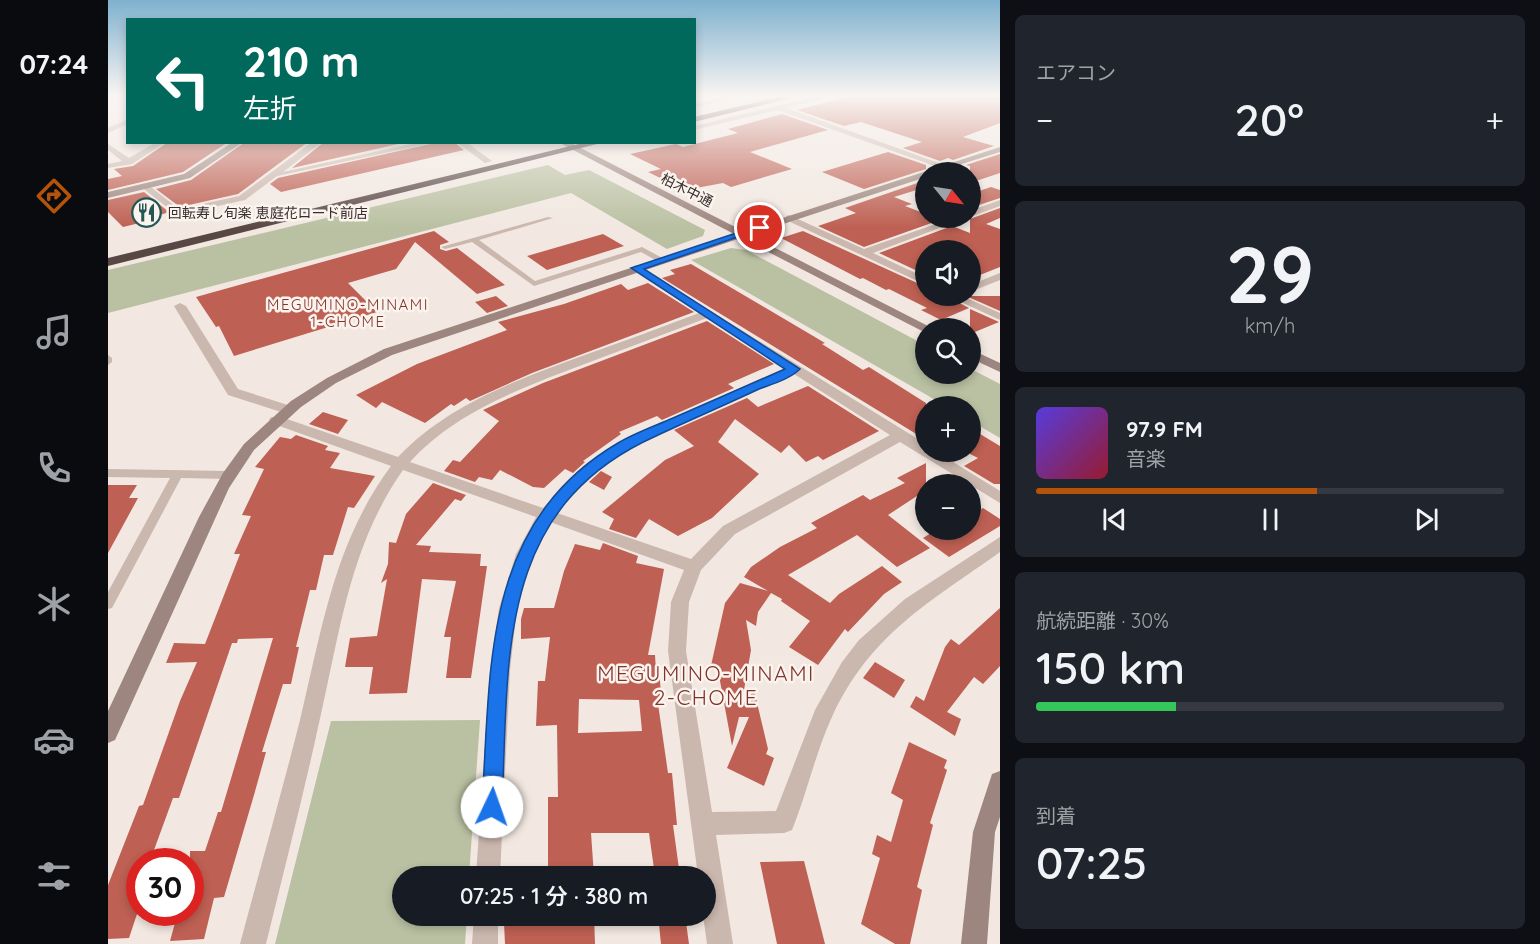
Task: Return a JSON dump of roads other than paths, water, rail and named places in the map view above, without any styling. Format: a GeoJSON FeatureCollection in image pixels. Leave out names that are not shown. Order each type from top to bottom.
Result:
{"type":"FeatureCollection","features":[{"type":"Feature","properties":{"kind":"highway"},"geometry":{"type":"LineString","coordinates":[[108,250],[488,161],[568,145]]}},
{"type":"Feature","properties":{"kind":"highway"},"geometry":{"type":"LineString","coordinates":[[108,262],[568,145]]}},
{"type":"Feature","properties":{"kind":"street"},"geometry":{"type":"LineString","coordinates":[[867,139],[932,162]]}},
{"type":"Feature","properties":{"kind":"street"},"geometry":{"type":"LineString","coordinates":[[108,166],[129,162],[159,144]]}},
{"type":"Feature","properties":{"kind":"street"},"geometry":{"type":"LineString","coordinates":[[108,195],[187,176],[236,144]]}},
{"type":"Feature","properties":{"kind":"street"},"geometry":{"type":"LineString","coordinates":[[144,186],[177,212],[242,198],[315,144]]}},
{"type":"Feature","properties":{"kind":"street"},"geometry":{"type":"LineString","coordinates":[[274,176],[424,144]]}},
{"type":"Feature","properties":{"kind":"street"},"geometry":{"type":"LineString","coordinates":[[463,144],[488,161]]}},
{"type":"Feature","properties":{"kind":"street","name":"柏木中通"},"geometry":{"type":"LineString","coordinates":[[568,145],[915,324]]}},
{"type":"Feature","properties":{"kind":"street"},"geometry":{"type":"LineString","coordinates":[[108,146],[129,162]]}},
{"type":"Feature","properties":{"kind":"street"},"geometry":{"type":"LineString","coordinates":[[961,162],[1000,149]]}},
{"type":"Feature","properties":{"kind":"street"},"geometry":{"type":"LineString","coordinates":[[108,733],[229,475],[251,445],[289,410],[354,367],[388,352],[915,177]]}},
{"type":"Feature","properties":{"kind":"street"},"geometry":{"type":"LineString","coordinates":[[981,210],[1000,203]]}},
{"type":"Feature","properties":{"kind":"street"},"geometry":{"type":"LineString","coordinates":[[789,218],[915,277]]}},
{"type":"Feature","properties":{"kind":"street"},"geometry":{"type":"LineString","coordinates":[[864,254],[934,228]]}},
{"type":"Feature","properties":{"kind":"street"},"geometry":{"type":"LineString","coordinates":[[636,268],[1000,498]]}},
{"type":"Feature","properties":{"kind":"street"},"geometry":{"type":"LineString","coordinates":[[981,284],[1000,276]]}},
{"type":"Feature","properties":{"kind":"street"},"geometry":{"type":"LineString","coordinates":[[180,306],[233,392],[289,410]]}},
{"type":"Feature","properties":{"kind":"street"},"geometry":{"type":"LineString","coordinates":[[976,306],[1000,317]]}},
{"type":"Feature","properties":{"kind":"street"},"geometry":{"type":"LineString","coordinates":[[253,944],[312,713],[336,603],[357,531],[372,502],[400,463],[459,418],[514,386],[708,314]]}},
{"type":"Feature","properties":{"kind":"street"},"geometry":{"type":"LineString","coordinates":[[981,358],[1000,368]]}},
{"type":"Feature","properties":{"kind":"street"},"geometry":{"type":"LineString","coordinates":[[490,866],[500,670],[508,608],[524,554],[546,514],[588,470],[624,445],[794,369]]}},
{"type":"Feature","properties":{"kind":"street"},"geometry":{"type":"LineString","coordinates":[[276,420],[694,567]]}},
{"type":"Feature","properties":{"kind":"street"},"geometry":{"type":"LineString","coordinates":[[720,944],[677,651],[680,602],[694,567],[729,530],[900,436]]}},
{"type":"Feature","properties":{"kind":"street"},"geometry":{"type":"LineString","coordinates":[[701,824],[784,822],[816,726],[858,655],[885,626],[1000,543]]}},
{"type":"Feature","properties":{"kind":"street"},"geometry":{"type":"LineString","coordinates":[[974,944],[984,832],[1000,782]]}},
{"type":"Feature","properties":{"kind":"street"},"geometry":{"type":"LineString","coordinates":[[485,944],[486,926]]}},
{"type":"Feature","properties":{"kind":"lane"},"geometry":{"type":"LineString","coordinates":[[445,247],[550,218]]}},
{"type":"Feature","properties":{"kind":"lane"},"geometry":{"type":"LineString","coordinates":[[473,239],[534,284],[642,249],[662,260]]}},
{"type":"Feature","properties":{"kind":"lane"},"geometry":{"type":"LineString","coordinates":[[108,473],[229,475]]}},
{"type":"Feature","properties":{"kind":"lane"},"geometry":{"type":"LineString","coordinates":[[108,604],[178,473]]}},
{"type":"Feature","properties":{"kind":"place","name":"回転寿し旬楽 恵庭花ロード前店"},"geometry":{"type":"Point","coordinates":[147,213]}},
{"type":"Feature","properties":{"kind":"district","name":"MEGUMINO-MINAMI 1-CHOME"},"geometry":{"type":"Point","coordinates":[348,312]}},
{"type":"Feature","properties":{"kind":"district","name":"MEGUMINO-MINAMI 2-CHOME"},"geometry":{"type":"Point","coordinates":[706,685]}}]}
